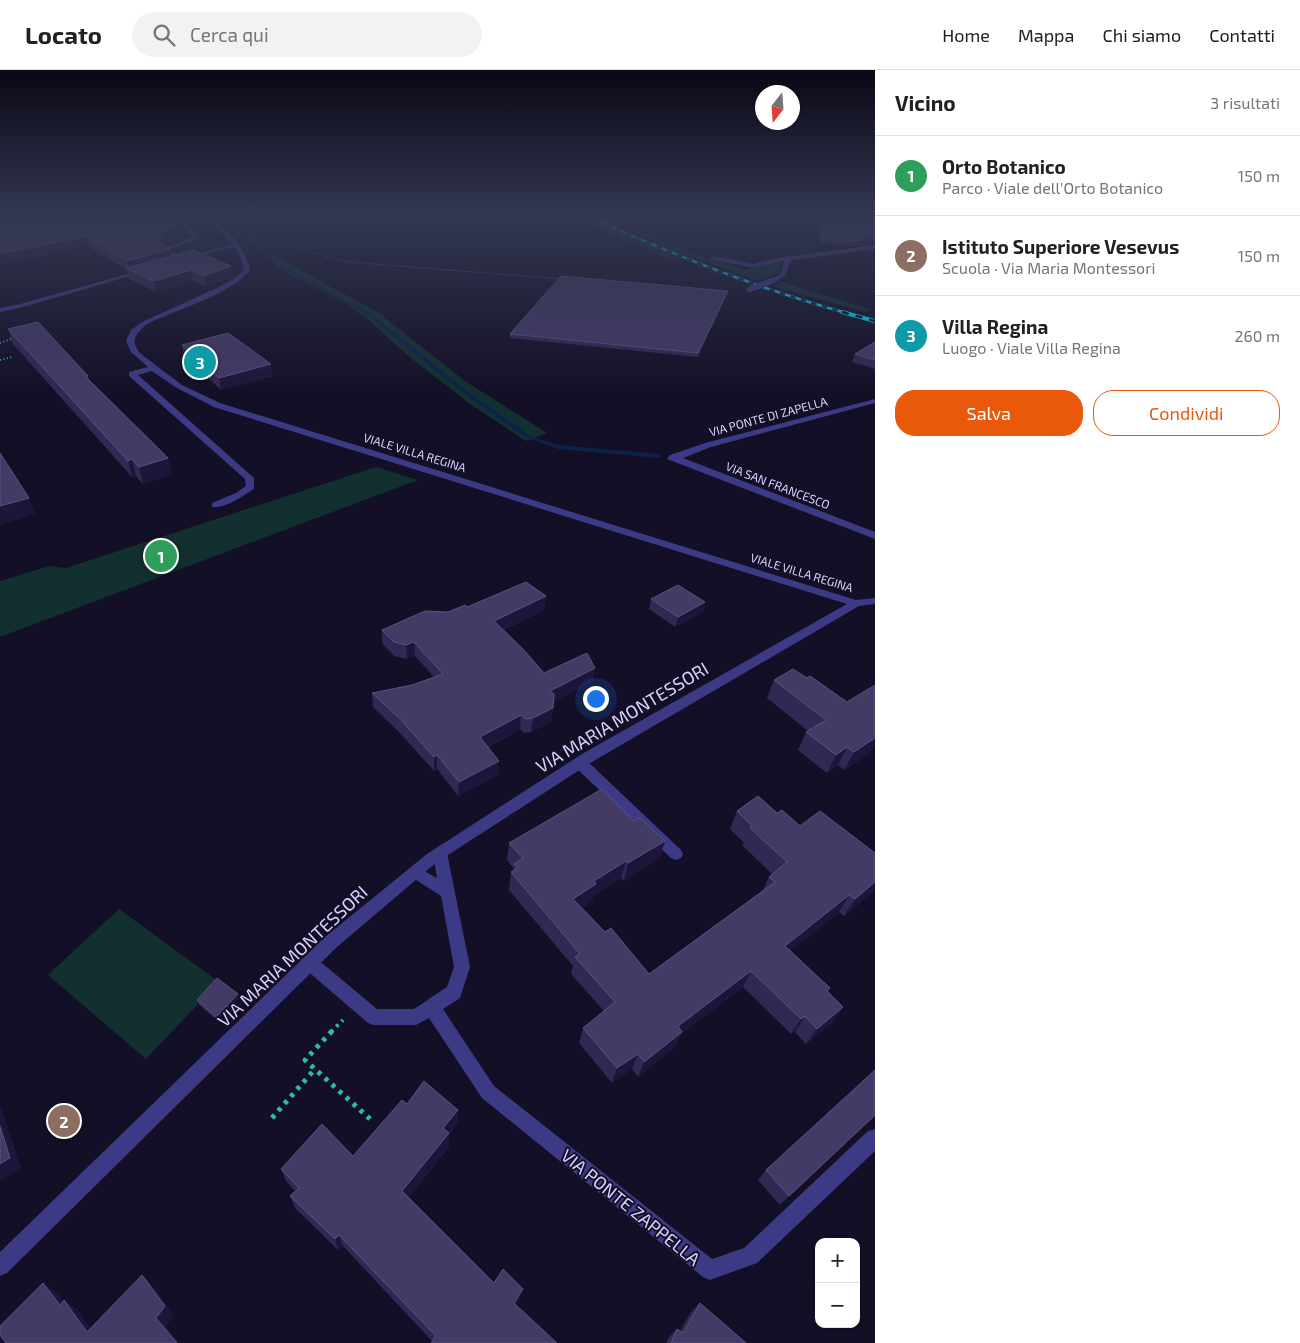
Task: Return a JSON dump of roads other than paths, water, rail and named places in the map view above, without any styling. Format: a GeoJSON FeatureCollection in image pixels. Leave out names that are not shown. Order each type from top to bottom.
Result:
{"type":"FeatureCollection","features":[{"type":"Feature","properties":{"kind":"street"},"geometry":{"type":"LineString","coordinates":[[0,310],[21,306],[132,274]]}},
{"type":"Feature","properties":{"kind":"street","name":"VIALE VILLA REGINA"},"geometry":{"type":"LineString","coordinates":[[244,274],[222,290],[141,324],[130,336],[132,349],[180,389],[217,405],[856,603],[875,601]]}},
{"type":"Feature","properties":{"kind":"street"},"geometry":{"type":"LineString","coordinates":[[750,289],[785,274]]}},
{"type":"Feature","properties":{"kind":"street"},"geometry":{"type":"LineString","coordinates":[[154,368],[132,374],[249,478],[251,487],[240,495],[215,505]]}},
{"type":"Feature","properties":{"kind":"street","name":"VIA PONTE DI ZAPELLA"},"geometry":{"type":"LineString","coordinates":[[672,459],[708,445],[875,401]]}},
{"type":"Feature","properties":{"kind":"street","name":"VIA SAN FRANCESCO"},"geometry":{"type":"LineString","coordinates":[[672,459],[875,536]]}},
{"type":"Feature","properties":{"kind":"street","name":"VIA MARIA MONTESSORI"},"geometry":{"type":"LineString","coordinates":[[0,1266],[331,942],[415,872],[440,853],[580,763],[856,603]]}},
{"type":"Feature","properties":{"kind":"street"},"geometry":{"type":"LineString","coordinates":[[580,763],[676,854]]}},
{"type":"Feature","properties":{"kind":"street"},"geometry":{"type":"LineString","coordinates":[[310,962],[374,1017],[416,1018],[454,992],[462,967],[440,853]]}},
{"type":"Feature","properties":{"kind":"street"},"geometry":{"type":"LineString","coordinates":[[415,872],[447,892]]}},
{"type":"Feature","properties":{"kind":"street","name":"VIA PONTE ZAPPELLA"},"geometry":{"type":"LineString","coordinates":[[432,1007],[488,1092],[710,1270],[750,1256],[875,1138]]}},
{"type":"Feature","properties":{"kind":"waterway"},"geometry":{"type":"LineString","coordinates":[[296,274],[370,315],[469,395],[529,437],[558,447],[659,456]]}},
{"type":"Feature","properties":{"kind":"railway"},"geometry":{"type":"LineString","coordinates":[[729,274],[780,293],[846,313]]}},
{"type":"Feature","properties":{"kind":"railway"},"geometry":{"type":"LineString","coordinates":[[842,312],[875,321]]}},
{"type":"Feature","properties":{"kind":"place","name":"Villa Regina"},"geometry":{"type":"Point","coordinates":[200,362]}},
{"type":"Feature","properties":{"kind":"place","name":"Orto Botanico"},"geometry":{"type":"Point","coordinates":[161,556]}},
{"type":"Feature","properties":{"kind":"place","name":"Istituto Superiore Vesevus"},"geometry":{"type":"Point","coordinates":[64,1121]}}]}
